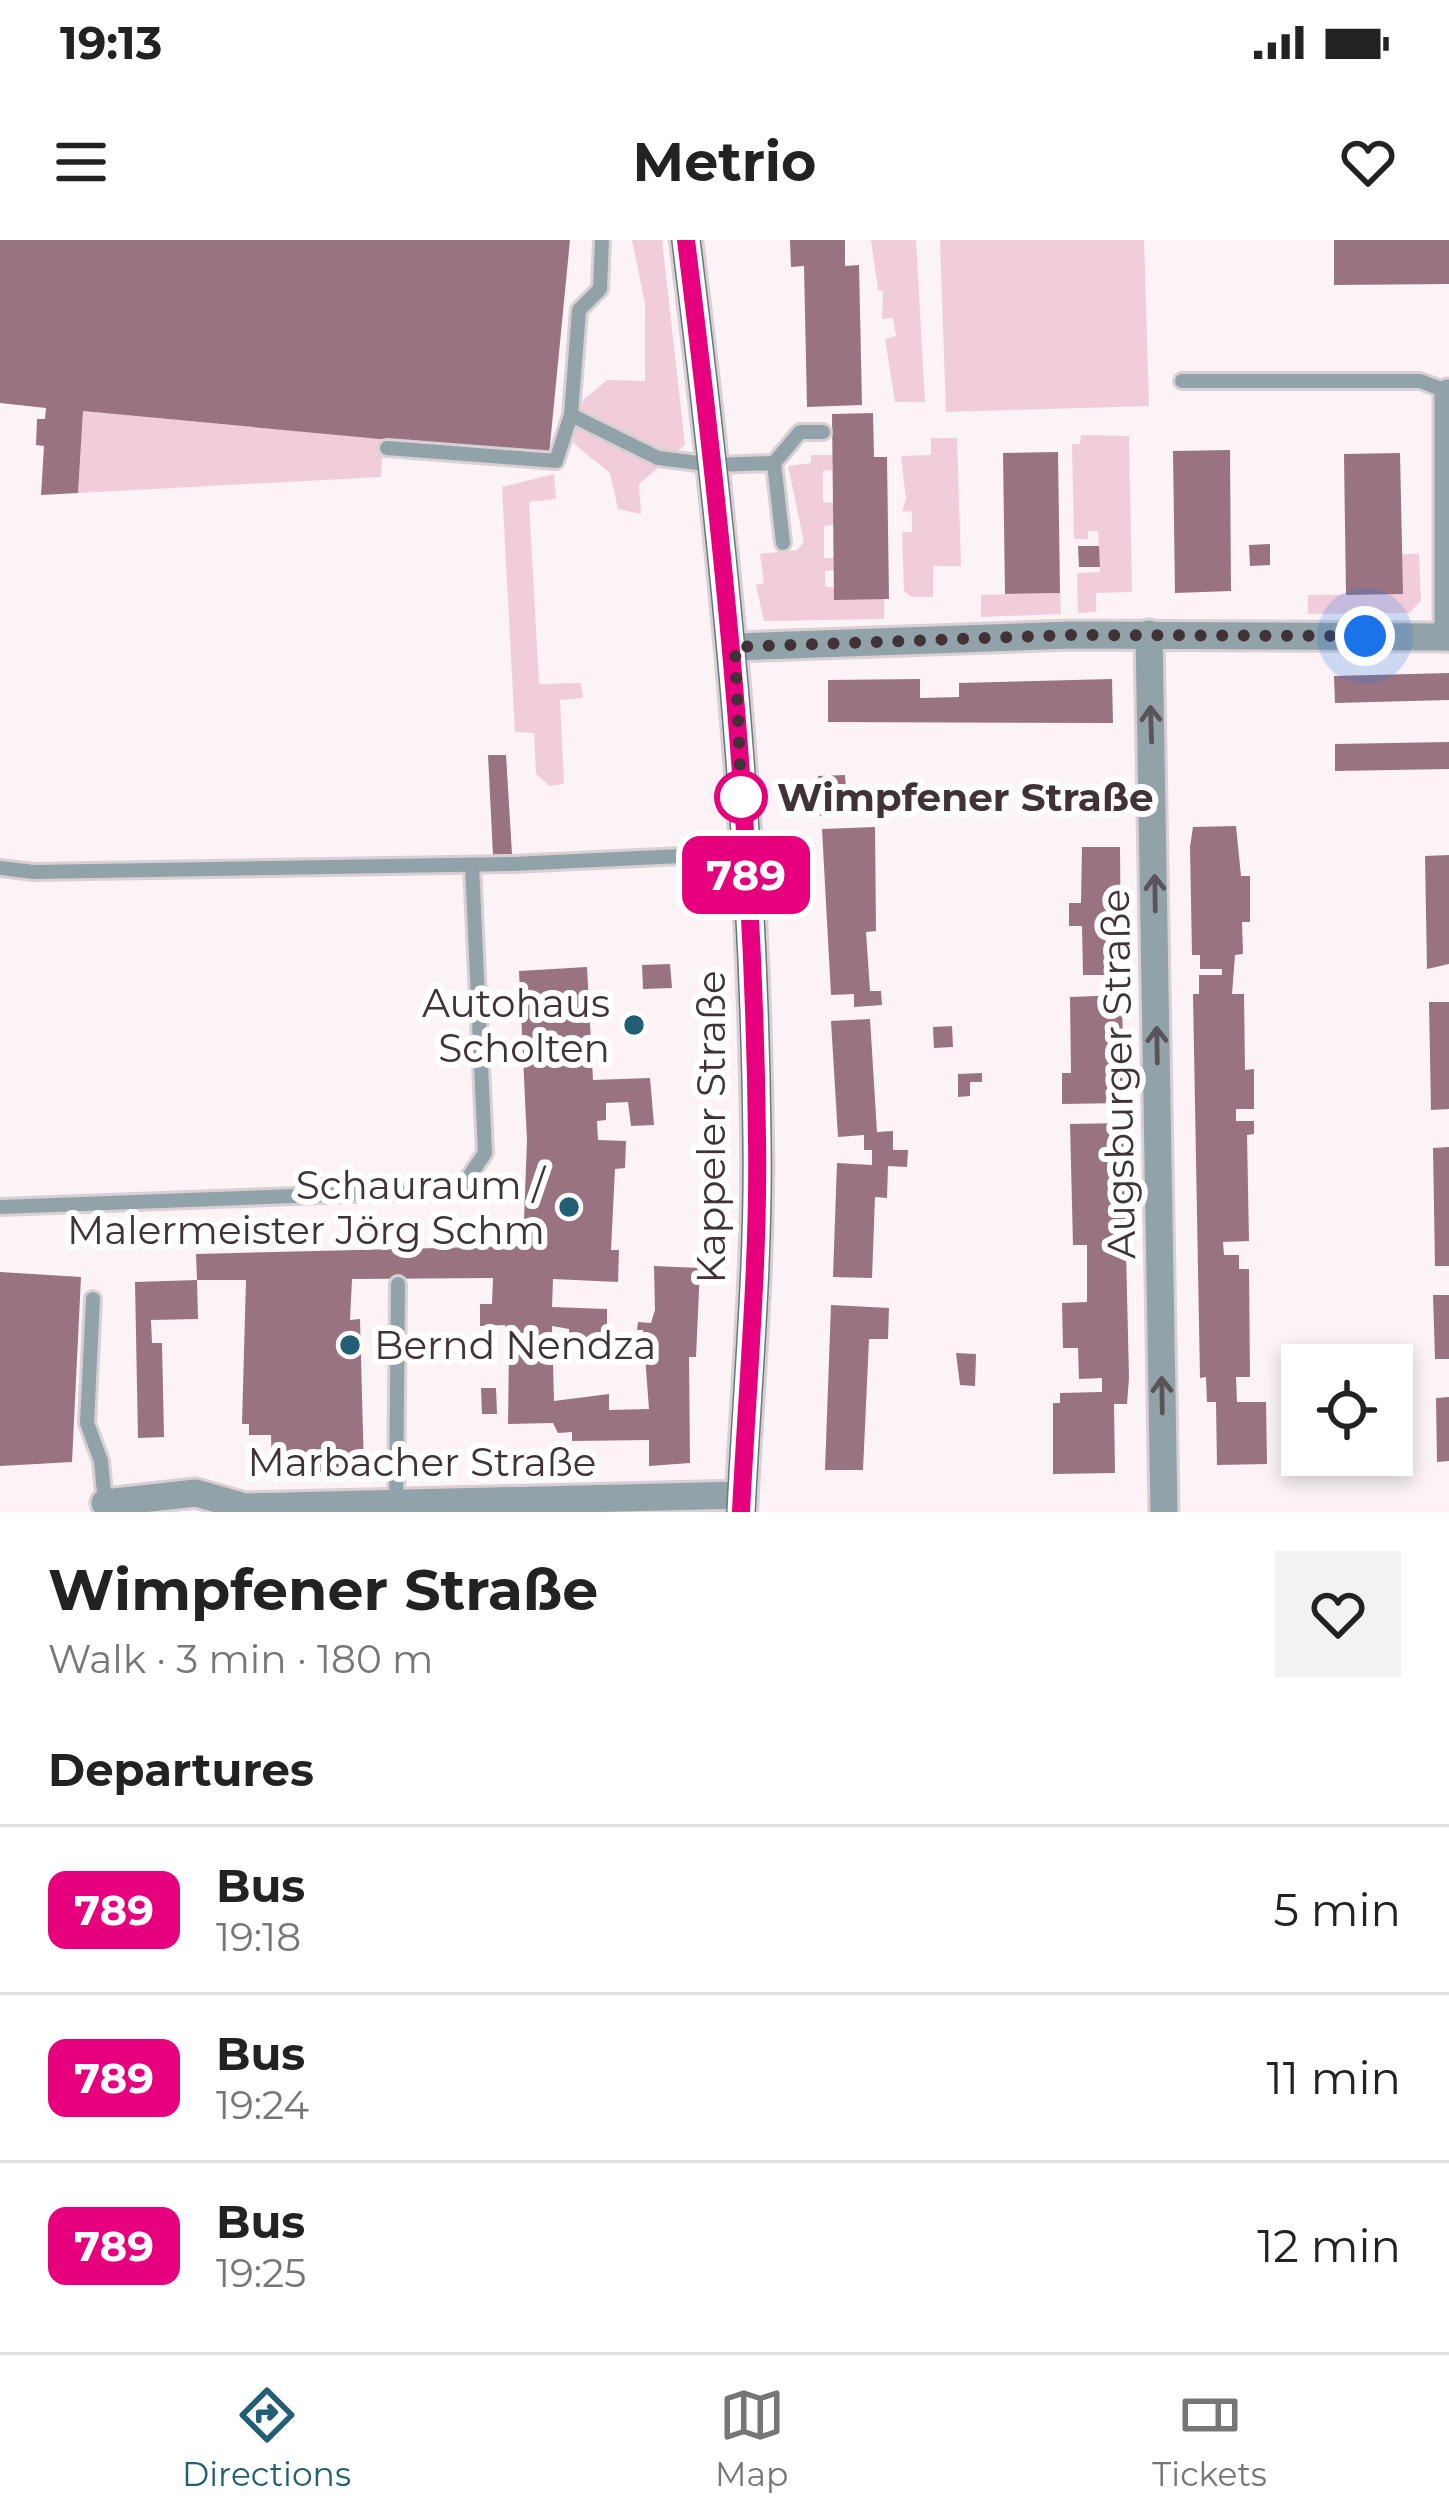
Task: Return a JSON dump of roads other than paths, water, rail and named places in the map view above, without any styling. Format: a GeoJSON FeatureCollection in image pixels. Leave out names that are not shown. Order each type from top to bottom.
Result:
{"type":"FeatureCollection","features":[{"type":"Feature","properties":{"kind":"street","name":"Kappeler Straße"},"geometry":{"type":"LineString","coordinates":[[686,240],[735,647],[758,1142],[741,1503]]}},
{"type":"Feature","properties":{"kind":"street"},"geometry":{"type":"LineString","coordinates":[[735,647],[1149,634],[1448,637],[1448,393]]}},
{"type":"Feature","properties":{"kind":"street","name":"Augsburger Straße"},"geometry":{"type":"LineString","coordinates":[[1149,634],[1164,1512]]}},
{"type":"Feature","properties":{"kind":"street","name":"Marbacher Straße"},"geometry":{"type":"LineString","coordinates":[[105,1503],[196,1493],[245,1507],[297,1509],[396,1504],[741,1503]]}},
{"type":"Feature","properties":{"kind":"lane"},"geometry":{"type":"LineString","coordinates":[[387,448],[556,461],[571,415],[579,310],[600,289],[602,240]]}},
{"type":"Feature","properties":{"kind":"lane"},"geometry":{"type":"LineString","coordinates":[[1182,381],[1420,381],[1448,393]]}},
{"type":"Feature","properties":{"kind":"lane"},"geometry":{"type":"LineString","coordinates":[[571,415],[658,458],[714,465],[774,463],[800,433],[823,433]]}},
{"type":"Feature","properties":{"kind":"lane"},"geometry":{"type":"LineString","coordinates":[[774,463],[783,543]]}},
{"type":"Feature","properties":{"kind":"lane"},"geometry":{"type":"LineString","coordinates":[[0,868],[34,872],[472,865],[745,853]]}},
{"type":"Feature","properties":{"kind":"lane"},"geometry":{"type":"LineString","coordinates":[[0,1207],[460,1190],[485,1153],[472,865]]}},
{"type":"Feature","properties":{"kind":"lane"},"geometry":{"type":"LineString","coordinates":[[396,1504],[398,1283]]}},
{"type":"Feature","properties":{"kind":"lane"},"geometry":{"type":"LineString","coordinates":[[93,1299],[88,1423],[101,1461],[105,1503]]}},
{"type":"Feature","properties":{"kind":"place","name":"Wimpfener Straße"},"geometry":{"type":"Point","coordinates":[741,797]}},
{"type":"Feature","properties":{"kind":"place","name":"Autohaus Scholten"},"geometry":{"type":"Point","coordinates":[634,1025]}},
{"type":"Feature","properties":{"kind":"place","name":"Schauraum / Malermeister Jörg Schm"},"geometry":{"type":"Point","coordinates":[569,1207]}},
{"type":"Feature","properties":{"kind":"place","name":"Bernd Nendza"},"geometry":{"type":"Point","coordinates":[350,1345]}}]}
